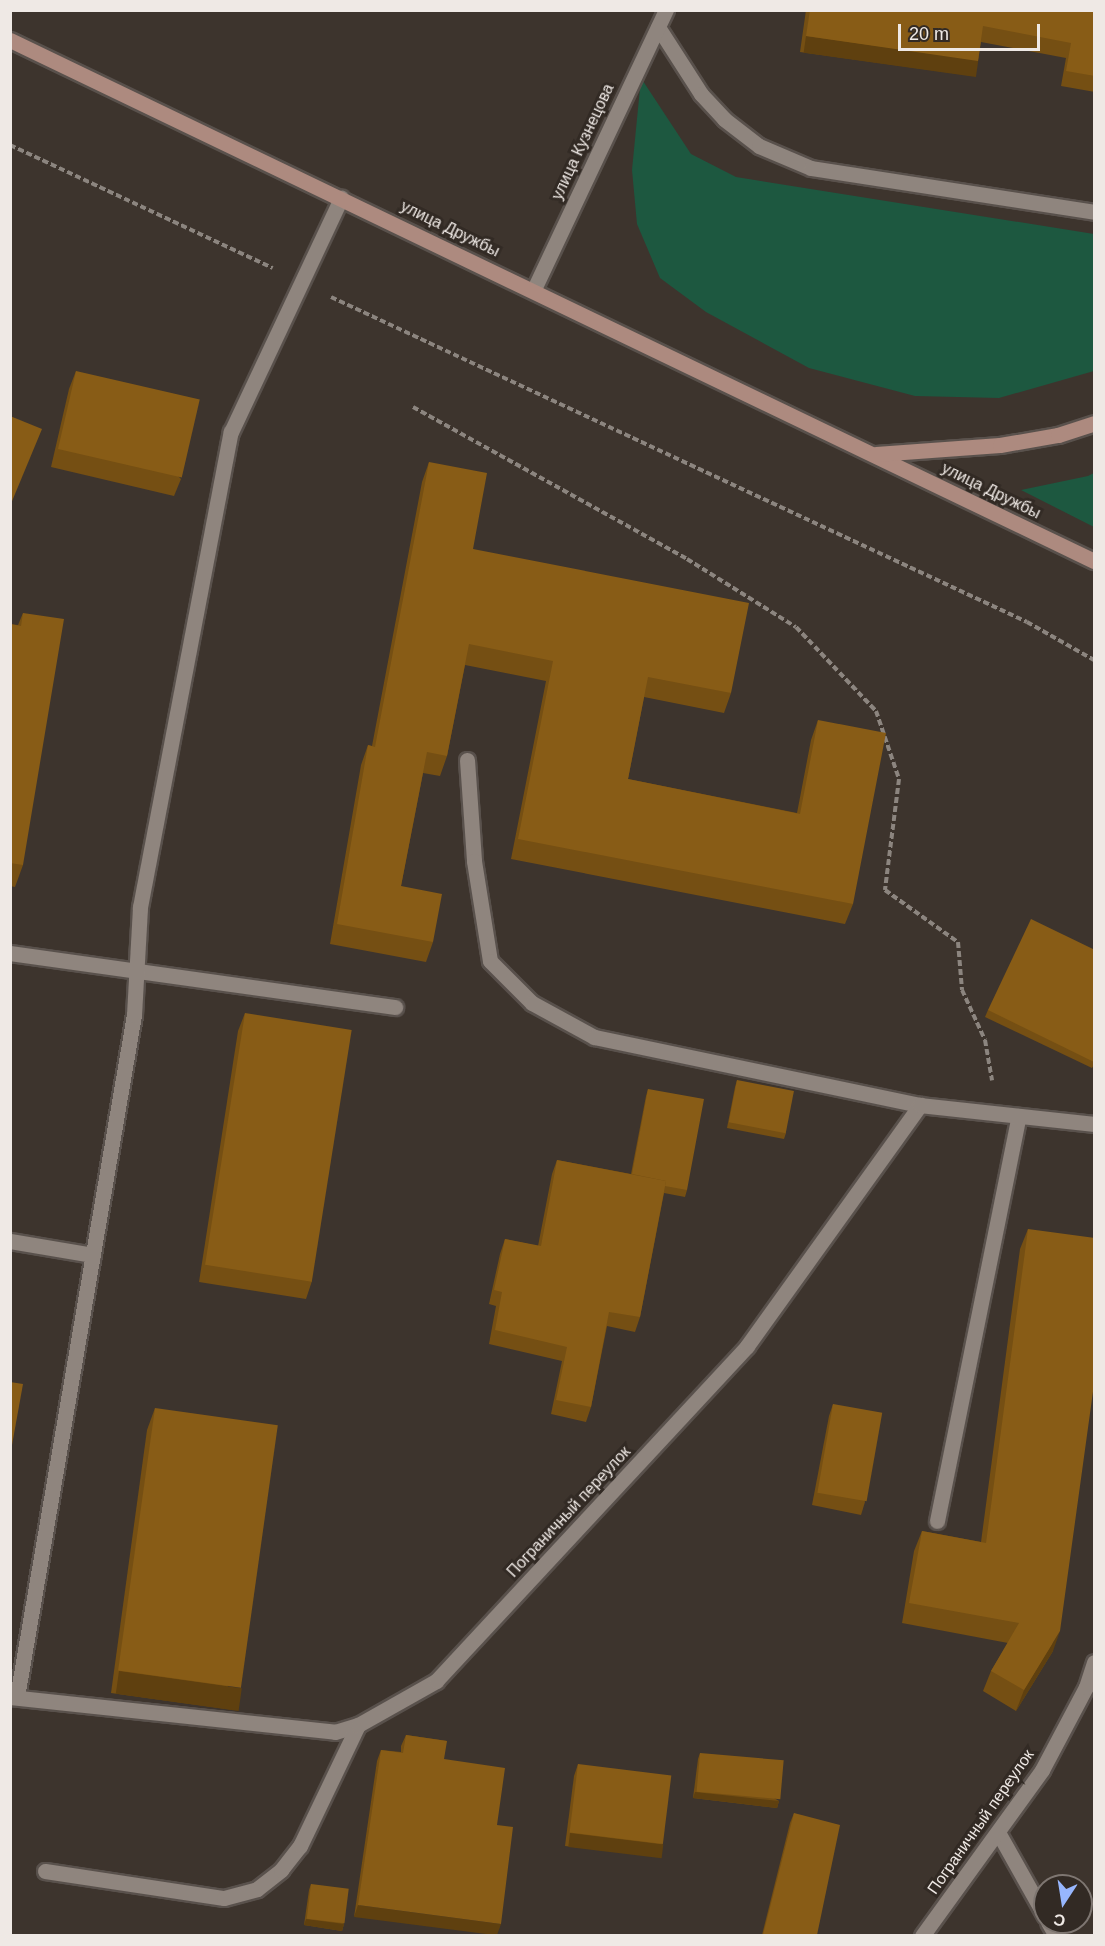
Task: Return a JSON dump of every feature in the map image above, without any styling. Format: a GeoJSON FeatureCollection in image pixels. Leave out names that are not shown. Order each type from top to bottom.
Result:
{"type":"FeatureCollection","features":[{"type":"Feature","properties":{"kind":"main road","name":"улица Дружбы"},"geometry":{"type":"LineString","coordinates":[[10,40],[534,289],[1095,561]]}},
{"type":"Feature","properties":{"kind":"main road","name":"улица Дружбы"},"geometry":{"type":"LineString","coordinates":[[871,454],[936,452],[1000,445],[1059,435],[1095,423]]}},
{"type":"Feature","properties":{"kind":"street","name":"улица Кузнецова"},"geometry":{"type":"LineString","coordinates":[[534,289],[666,10]]}},
{"type":"Feature","properties":{"kind":"street"},"geometry":{"type":"LineString","coordinates":[[658,27],[701,94],[724,119],[759,146],[811,168],[1095,212]]}},
{"type":"Feature","properties":{"kind":"street"},"geometry":{"type":"LineString","coordinates":[[14,1697],[134,1015],[140,907],[231,432],[340,198]]}},
{"type":"Feature","properties":{"kind":"street"},"geometry":{"type":"LineString","coordinates":[[467,760],[474,861],[490,961],[532,1003],[594,1037],[920,1105],[1095,1124]]}},
{"type":"Feature","properties":{"kind":"street"},"geometry":{"type":"LineString","coordinates":[[10,953],[395,1007]]}},
{"type":"Feature","properties":{"kind":"street","name":"Пограничный переулок"},"geometry":{"type":"LineString","coordinates":[[14,1697],[335,1732],[358,1725],[436,1681],[747,1346],[920,1105]]}},
{"type":"Feature","properties":{"kind":"street"},"geometry":{"type":"LineString","coordinates":[[937,1521],[1019,1116]]}},
{"type":"Feature","properties":{"kind":"street"},"geometry":{"type":"LineString","coordinates":[[10,1241],[93,1255]]}},
{"type":"Feature","properties":{"kind":"street","name":"Пограничный переулок"},"geometry":{"type":"LineString","coordinates":[[922,1935],[999,1834],[1042,1770],[1086,1688],[1095,1662]]}},
{"type":"Feature","properties":{"kind":"street"},"geometry":{"type":"LineString","coordinates":[[45,1871],[224,1898],[257,1889],[281,1870],[300,1846],[358,1725]]}},
{"type":"Feature","properties":{"kind":"street"},"geometry":{"type":"LineString","coordinates":[[999,1834],[1033,1895]]}},
{"type":"Feature","properties":{"kind":"path"},"geometry":{"type":"LineString","coordinates":[[10,145],[1028,622],[1095,660]]}},
{"type":"Feature","properties":{"kind":"path"},"geometry":{"type":"LineString","coordinates":[[413,407],[687,559],[796,627],[876,711],[899,779],[885,890],[958,942],[962,990],[985,1040],[998,1114]]}},
{"type":"Feature","properties":{"kind":"green space"},"geometry":{"type":"Polygon","coordinates":[[[641,78],[691,154],[736,177],[1094,234],[1094,371],[999,398],[915,396],[809,368],[706,312],[660,278],[637,224],[632,170],[641,78]]]}},
{"type":"Feature","properties":{"kind":"green space"},"geometry":{"type":"Polygon","coordinates":[[[1094,473],[1094,527],[1021,490],[1088,476],[1094,473]]]}},
{"type":"Feature","properties":{"kind":"building"},"geometry":{"type":"Polygon","coordinates":[[[810,10],[1095,10],[1095,76],[1066,71],[1071,43],[983,26],[978,61],[806,36],[810,10]]]}},
{"type":"Feature","properties":{"kind":"building"},"geometry":{"type":"Polygon","coordinates":[[[76,371],[200,400],[182,478],[58,449],[76,371]]]}},
{"type":"Feature","properties":{"kind":"building"},"geometry":{"type":"Polygon","coordinates":[[[10,416],[42,429],[10,506],[10,416]]]}},
{"type":"Feature","properties":{"kind":"building"},"geometry":{"type":"Polygon","coordinates":[[[429,462],[487,473],[473,549],[749,603],[731,693],[648,677],[628,779],[800,814],[818,720],[886,733],[853,904],[518,839],[553,661],[469,644],[447,756],[427,752],[401,886],[442,894],[433,942],[337,924],[368,745],[375,747],[429,462]]]}},
{"type":"Feature","properties":{"kind":"building"},"geometry":{"type":"Polygon","coordinates":[[[23,613],[64,619],[23,865],[10,863],[10,624],[21,626],[23,613]]]}},
{"type":"Feature","properties":{"kind":"building"},"geometry":{"type":"Polygon","coordinates":[[[1031,919],[1095,950],[1094,1062],[988,1010],[1031,919]]]}},
{"type":"Feature","properties":{"kind":"building"},"geometry":{"type":"Polygon","coordinates":[[[245,1013],[352,1030],[312,1282],[205,1265],[245,1013]]]}},
{"type":"Feature","properties":{"kind":"building"},"geometry":{"type":"Polygon","coordinates":[[[737,1080],[794,1091],[786,1133],[729,1122],[737,1080]]]}},
{"type":"Feature","properties":{"kind":"building"},"geometry":{"type":"Polygon","coordinates":[[[648,1089],[704,1099],[687,1190],[665,1186],[666,1181],[632,1174],[648,1089]]]}},
{"type":"Feature","properties":{"kind":"building"},"geometry":{"type":"Polygon","coordinates":[[[557,1160],[666,1181],[640,1317],[609,1312],[591,1407],[556,1400],[567,1347],[495,1330],[502,1292],[494,1290],[505,1239],[541,1246],[557,1160]]]}},
{"type":"Feature","properties":{"kind":"building"},"geometry":{"type":"Polygon","coordinates":[[[1028,1229],[1095,1238],[1095,1377],[1060,1631],[1024,1690],[991,1671],[1019,1623],[909,1603],[922,1531],[986,1543],[1028,1229]]]}},
{"type":"Feature","properties":{"kind":"building"},"geometry":{"type":"Polygon","coordinates":[[[10,1382],[23,1384],[10,1456],[10,1382]]]}},
{"type":"Feature","properties":{"kind":"building"},"geometry":{"type":"Polygon","coordinates":[[[833,1404],[882,1413],[867,1501],[817,1493],[833,1404]]]}},
{"type":"Feature","properties":{"kind":"building"},"geometry":{"type":"Polygon","coordinates":[[[155,1408],[278,1425],[241,1688],[118,1670],[155,1408]]]}},
{"type":"Feature","properties":{"kind":"building"},"geometry":{"type":"Polygon","coordinates":[[[406,1735],[447,1741],[444,1759],[505,1768],[497,1825],[513,1827],[501,1924],[358,1905],[381,1750],[403,1753],[406,1735]]]}},
{"type":"Feature","properties":{"kind":"building"},"geometry":{"type":"Polygon","coordinates":[[[700,1753],[784,1760],[780,1799],[697,1792],[700,1753]]]}},
{"type":"Feature","properties":{"kind":"building"},"geometry":{"type":"Polygon","coordinates":[[[578,1764],[671,1775],[663,1844],[570,1832],[578,1764]]]}},
{"type":"Feature","properties":{"kind":"building"},"geometry":{"type":"Polygon","coordinates":[[[794,1813],[840,1825],[817,1935],[763,1935],[794,1813]]]}},
{"type":"Feature","properties":{"kind":"building"},"geometry":{"type":"Polygon","coordinates":[[[311,1884],[349,1889],[344,1923],[307,1919],[311,1884]]]}}]}
